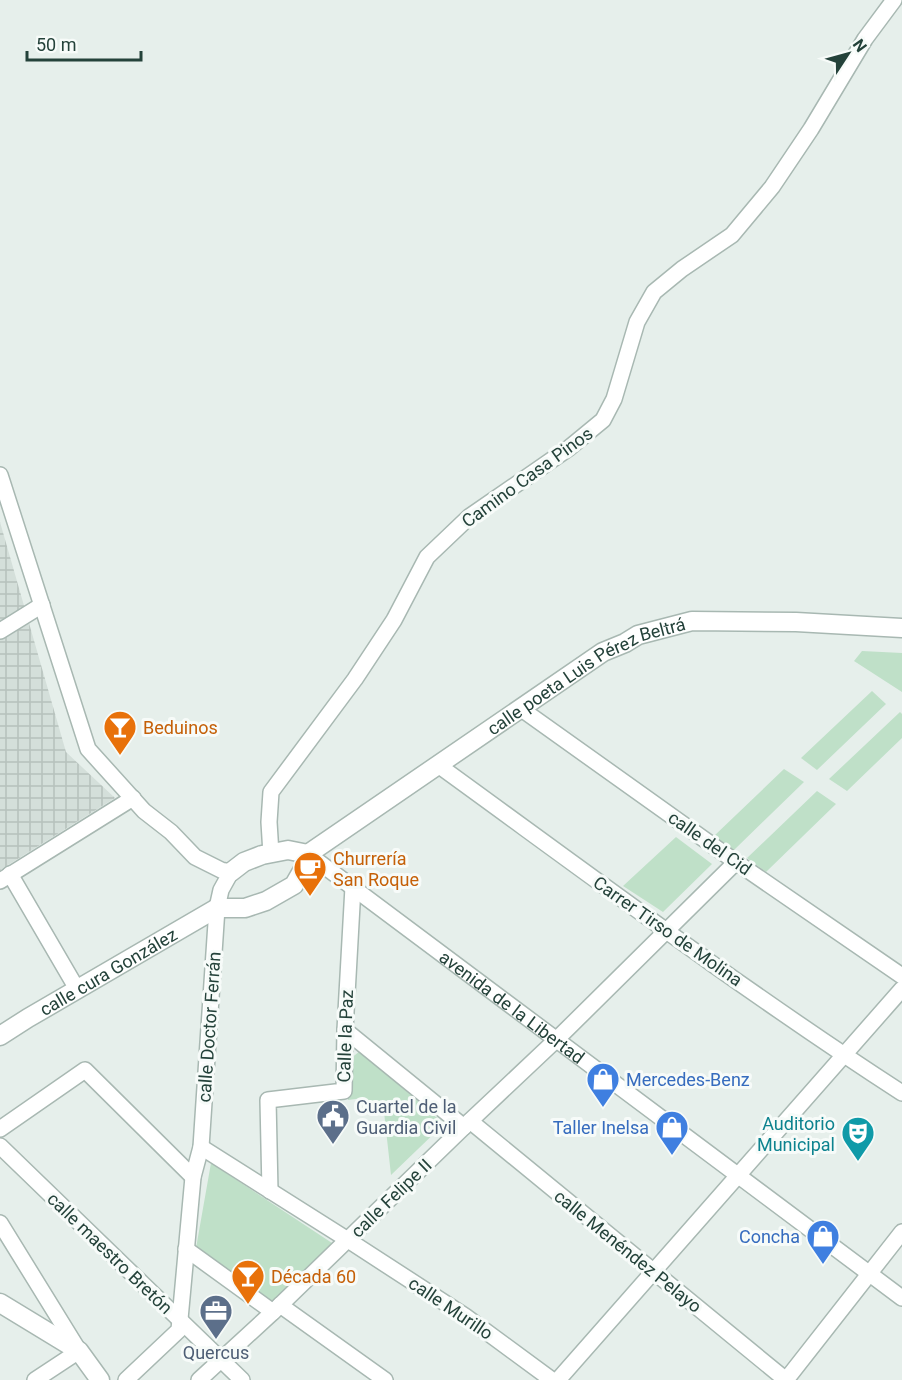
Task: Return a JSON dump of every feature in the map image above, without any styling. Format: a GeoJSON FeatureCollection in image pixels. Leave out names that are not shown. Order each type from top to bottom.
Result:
{"type":"FeatureCollection","features":[{"type":"Feature","properties":{"kind":"street","name":"Camino Casa Pinos"},"geometry":{"type":"LineString","coordinates":[[270,854],[271,792],[355,679],[394,620],[426,557],[469,517],[568,448],[603,420],[614,399],[637,322],[654,292],[682,269],[732,235],[772,187],[811,129],[866,39],[894,0]]}},
{"type":"Feature","properties":{"kind":"street"},"geometry":{"type":"LineString","coordinates":[[0,475],[88,748],[144,811],[171,832],[195,857],[221,870],[231,872]]}},
{"type":"Feature","properties":{"kind":"street"},"geometry":{"type":"LineString","coordinates":[[0,631],[42,605]]}},
{"type":"Feature","properties":{"kind":"street","name":"calle poeta Luis Pérez Beltrá"},"geometry":{"type":"LineString","coordinates":[[308,854],[603,652],[626,643],[638,635],[692,621],[796,622],[902,628]]}},
{"type":"Feature","properties":{"kind":"street","name":"calle del Cid"},"geometry":{"type":"LineString","coordinates":[[520,708],[736,862],[902,976]]}},
{"type":"Feature","properties":{"kind":"street","name":"Carrer Tirso de Molina"},"geometry":{"type":"LineString","coordinates":[[438,765],[666,930],[843,1055],[902,1093]]}},
{"type":"Feature","properties":{"kind":"street"},"geometry":{"type":"LineString","coordinates":[[77,989],[5,878],[133,798]]}},
{"type":"Feature","properties":{"kind":"street"},"geometry":{"type":"LineString","coordinates":[[288,850],[308,854],[305,866],[294,885],[266,901],[245,908],[217,908],[221,890],[231,872],[244,862],[288,850]]}},
{"type":"Feature","properties":{"kind":"street","name":"avenida de la Libertad"},"geometry":{"type":"LineString","coordinates":[[308,854],[902,1298]]}},
{"type":"Feature","properties":{"kind":"street","name":"calle Felipe II"},"geometry":{"type":"LineString","coordinates":[[199,1380],[557,1039],[736,862]]}},
{"type":"Feature","properties":{"kind":"street","name":"Calle la Paz"},"geometry":{"type":"LineString","coordinates":[[270,1191],[268,1100],[344,1091],[353,887]]}},
{"type":"Feature","properties":{"kind":"street","name":"calle cura González"},"geometry":{"type":"LineString","coordinates":[[0,1035],[217,908]]}},
{"type":"Feature","properties":{"kind":"street","name":"calle Doctor Ferrán"},"geometry":{"type":"LineString","coordinates":[[179,1320],[193,1177],[201,1147],[217,908]]}},
{"type":"Feature","properties":{"kind":"street"},"geometry":{"type":"LineString","coordinates":[[558,1380],[902,989]]}},
{"type":"Feature","properties":{"kind":"street","name":"calle Menéndez Pelayo"},"geometry":{"type":"LineString","coordinates":[[345,1030],[654,1272],[786,1380]]}},
{"type":"Feature","properties":{"kind":"street"},"geometry":{"type":"LineString","coordinates":[[0,1129],[85,1070],[193,1177]]}},
{"type":"Feature","properties":{"kind":"street","name":"calle maestro Bretón"},"geometry":{"type":"LineString","coordinates":[[0,1146],[242,1380]]}},
{"type":"Feature","properties":{"kind":"street","name":"calle Murillo"},"geometry":{"type":"LineString","coordinates":[[201,1147],[465,1316],[552,1380]]}},
{"type":"Feature","properties":{"kind":"street"},"geometry":{"type":"LineString","coordinates":[[0,1223],[79,1351],[100,1380]]}},
{"type":"Feature","properties":{"kind":"street"},"geometry":{"type":"LineString","coordinates":[[786,1380],[902,1232]]}},
{"type":"Feature","properties":{"kind":"street"},"geometry":{"type":"LineString","coordinates":[[186,1249],[385,1380]]}},
{"type":"Feature","properties":{"kind":"street"},"geometry":{"type":"LineString","coordinates":[[0,1303],[79,1351]]}},
{"type":"Feature","properties":{"kind":"street"},"geometry":{"type":"LineString","coordinates":[[126,1380],[179,1330],[179,1320]]}},
{"type":"Feature","properties":{"kind":"street"},"geometry":{"type":"LineString","coordinates":[[35,1380],[79,1351]]}},
{"type":"Feature","properties":{"kind":"shaded area"},"geometry":{"type":"Polygon","coordinates":[[[0,522],[66,752],[115,798],[0,870],[0,522]]]}},
{"type":"Feature","properties":{"kind":"green space"},"geometry":{"type":"Polygon","coordinates":[[[862,651],[902,653],[902,692],[854,661],[862,651]]]}},
{"type":"Feature","properties":{"kind":"green space"},"geometry":{"type":"Polygon","coordinates":[[[872,691],[886,704],[817,770],[801,758],[872,691]]]}},
{"type":"Feature","properties":{"kind":"green space"},"geometry":{"type":"Polygon","coordinates":[[[900,712],[902,714],[902,738],[847,791],[829,779],[900,712]]]}},
{"type":"Feature","properties":{"kind":"green space"},"geometry":{"type":"Polygon","coordinates":[[[784,769],[804,782],[734,850],[714,836],[784,769]]]}},
{"type":"Feature","properties":{"kind":"green space"},"geometry":{"type":"Polygon","coordinates":[[[817,791],[836,804],[766,872],[747,858],[817,791]]]}},
{"type":"Feature","properties":{"kind":"green space"},"geometry":{"type":"Polygon","coordinates":[[[676,837],[712,864],[663,912],[623,886],[676,837]]]}},
{"type":"Feature","properties":{"kind":"green space"},"geometry":{"type":"Polygon","coordinates":[[[360,1051],[444,1124],[391,1175],[384,1112],[363,1098],[348,1100],[350,1059],[360,1051]]]}},
{"type":"Feature","properties":{"kind":"green space"},"geometry":{"type":"Polygon","coordinates":[[[211,1163],[332,1243],[269,1305],[196,1248],[211,1163]]]}},
{"type":"Feature","properties":{"kind":"place","name":"Beduinos"},"geometry":{"type":"Point","coordinates":[120,756]}},
{"type":"Feature","properties":{"kind":"place","name":"Churrería San Roque"},"geometry":{"type":"Point","coordinates":[310,897]}},
{"type":"Feature","properties":{"kind":"place","name":"Mercedes-Benz"},"geometry":{"type":"Point","coordinates":[603,1108]}},
{"type":"Feature","properties":{"kind":"place","name":"Cuartel de la Guardia Civil"},"geometry":{"type":"Point","coordinates":[333,1145]}},
{"type":"Feature","properties":{"kind":"place","name":"Taller Inelsa"},"geometry":{"type":"Point","coordinates":[672,1156]}},
{"type":"Feature","properties":{"kind":"place","name":"Auditorio Municipal"},"geometry":{"type":"Point","coordinates":[858,1162]}},
{"type":"Feature","properties":{"kind":"place","name":"Concha"},"geometry":{"type":"Point","coordinates":[823,1265]}},
{"type":"Feature","properties":{"kind":"place","name":"Década 60"},"geometry":{"type":"Point","coordinates":[248,1305]}},
{"type":"Feature","properties":{"kind":"place","name":"Quercus"},"geometry":{"type":"Point","coordinates":[216,1340]}}]}
